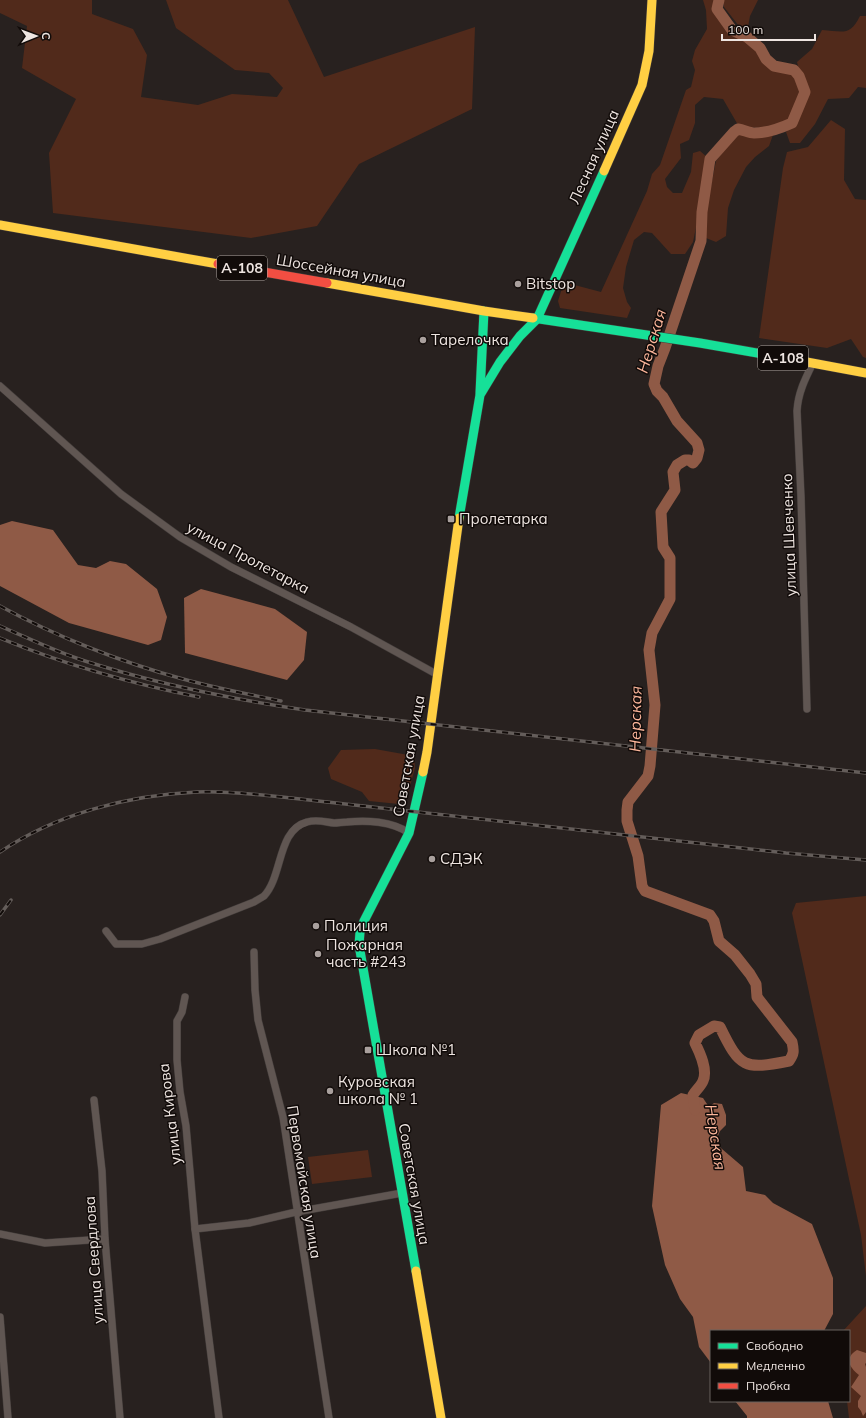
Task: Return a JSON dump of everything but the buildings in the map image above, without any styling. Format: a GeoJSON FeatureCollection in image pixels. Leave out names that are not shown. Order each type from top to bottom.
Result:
{"type":"FeatureCollection","features":[{"type":"Feature","properties":{"kind":"main road","name":"Лесная улица"},"geometry":{"type":"LineString","coordinates":[[537,319],[642,85],[649,51],[652,0]]}},
{"type":"Feature","properties":{"kind":"main road","name":"Шоссейная улица"},"geometry":{"type":"LineString","coordinates":[[0,225],[484,311],[631,332],[813,363]]}},
{"type":"Feature","properties":{"kind":"main road"},"geometry":{"type":"LineString","coordinates":[[480,395],[484,311]]}},
{"type":"Feature","properties":{"kind":"main road","name":"Советская улица"},"geometry":{"type":"LineString","coordinates":[[440,1418],[359,945],[360,932],[368,910],[408,833],[427,752],[455,541],[480,395],[500,362],[516,341],[537,319]]}},
{"type":"Feature","properties":{"kind":"main road","name":"А-108"},"geometry":{"type":"LineString","coordinates":[[813,363],[866,373]]}},
{"type":"Feature","properties":{"kind":"street","name":"улица Шевченко"},"geometry":{"type":"LineString","coordinates":[[807,709],[802,505],[797,411],[800,392],[813,363]]}},
{"type":"Feature","properties":{"kind":"street","name":"улица Пролетарка"},"geometry":{"type":"LineString","coordinates":[[0,386],[121,494],[180,537],[231,567],[351,627],[438,675]]}},
{"type":"Feature","properties":{"kind":"street"},"geometry":{"type":"LineString","coordinates":[[106,932],[116,944],[142,944],[160,939],[254,902],[264,896],[271,885],[282,850],[289,836],[298,826],[306,822],[320,820],[334,823],[359,820],[378,822],[392,825],[408,833]]}},
{"type":"Feature","properties":{"kind":"street","name":"Первомайская улица"},"geometry":{"type":"LineString","coordinates":[[254,952],[255,990],[258,1020],[283,1117],[296,1212],[329,1418]]}},
{"type":"Feature","properties":{"kind":"street","name":"улица Кирова"},"geometry":{"type":"LineString","coordinates":[[184,997],[182,1012],[177,1021],[177,1060],[180,1092],[186,1126],[195,1229],[219,1418]]}},
{"type":"Feature","properties":{"kind":"street","name":"улица Свердлова"},"geometry":{"type":"LineString","coordinates":[[94,1100],[102,1171],[105,1239],[120,1418]]}},
{"type":"Feature","properties":{"kind":"street"},"geometry":{"type":"LineString","coordinates":[[195,1229],[249,1223],[296,1212],[402,1193]]}},
{"type":"Feature","properties":{"kind":"street"},"geometry":{"type":"LineString","coordinates":[[0,1234],[45,1243],[105,1239]]}},
{"type":"Feature","properties":{"kind":"street"},"geometry":{"type":"LineString","coordinates":[[0,1317],[8,1418]]}},
{"type":"Feature","properties":{"kind":"shaded area"},"geometry":{"type":"Polygon","coordinates":[[[0,0],[92,0],[92,14],[133,29],[147,55],[141,97],[198,105],[232,94],[277,97],[283,88],[269,73],[235,70],[176,28],[166,0],[288,0],[324,77],[475,27],[472,109],[359,164],[317,226],[251,238],[53,213],[49,153],[76,99],[22,68],[27,26],[0,13],[0,0]]]}},
{"type":"Feature","properties":{"kind":"shaded area"},"geometry":{"type":"Polygon","coordinates":[[[703,0],[715,0],[714,10],[729,32],[746,39],[756,50],[762,61],[770,67],[782,72],[793,74],[801,92],[790,120],[765,127],[738,125],[723,99],[704,97],[695,105],[695,123],[689,140],[680,144],[681,158],[665,179],[667,187],[673,193],[682,193],[691,172],[693,153],[700,151],[707,157],[699,213],[693,242],[685,254],[671,254],[652,233],[644,232],[634,240],[626,267],[623,288],[627,302],[631,308],[627,318],[560,308],[558,301],[563,285],[567,283],[601,292],[647,191],[652,174],[660,165],[686,90],[691,87],[695,70],[692,61],[695,50],[707,29],[706,10],[703,0]]]}},
{"type":"Feature","properties":{"kind":"shaded area"},"geometry":{"type":"Polygon","coordinates":[[[724,0],[758,0],[750,16],[748,27],[739,26],[724,7],[724,0]]]}},
{"type":"Feature","properties":{"kind":"shaded area"},"geometry":{"type":"Polygon","coordinates":[[[860,16],[866,16],[866,88],[858,87],[849,98],[828,99],[815,124],[800,143],[790,143],[786,132],[795,124],[809,89],[799,70],[797,62],[812,49],[822,30],[840,32],[849,30],[853,27],[860,16]]]}},
{"type":"Feature","properties":{"kind":"shaded area"},"geometry":{"type":"Polygon","coordinates":[[[831,120],[845,129],[844,180],[855,199],[866,200],[866,358],[863,357],[851,339],[827,348],[759,338],[783,168],[787,152],[808,147],[831,120]]]}},
{"type":"Feature","properties":{"kind":"shaded area"},"geometry":{"type":"Polygon","coordinates":[[[741,132],[750,137],[773,135],[769,146],[755,157],[746,167],[734,190],[728,208],[726,236],[716,242],[706,238],[705,216],[716,161],[735,136],[741,132]]]}},
{"type":"Feature","properties":{"kind":"shaded area"},"geometry":{"type":"Polygon","coordinates":[[[375,749],[414,756],[415,768],[408,793],[399,804],[369,801],[362,792],[331,779],[328,768],[341,750],[375,749]]]}},
{"type":"Feature","properties":{"kind":"shaded area"},"geometry":{"type":"Polygon","coordinates":[[[866,896],[866,1276],[861,1235],[792,913],[796,903],[866,896]]]}},
{"type":"Feature","properties":{"kind":"shaded area"},"geometry":{"type":"Polygon","coordinates":[[[368,1150],[372,1177],[312,1184],[308,1157],[368,1150]]]}},
{"type":"Feature","properties":{"kind":"shaded area"},"geometry":{"type":"Polygon","coordinates":[[[866,1306],[866,1418],[849,1418],[847,1402],[850,1402],[850,1330],[844,1330],[866,1306]]]}},
{"type":"Feature","properties":{"kind":"water"},"geometry":{"type":"Polygon","coordinates":[[[12,521],[53,530],[78,565],[96,568],[110,561],[126,564],[157,589],[167,617],[161,640],[148,645],[69,623],[0,586],[0,525],[12,521]]]}},
{"type":"Feature","properties":{"kind":"water"},"geometry":{"type":"Polygon","coordinates":[[[201,589],[275,609],[307,632],[304,660],[287,680],[185,653],[184,598],[201,589]]]}},
{"type":"Feature","properties":{"kind":"water"},"geometry":{"type":"Polygon","coordinates":[[[681,1093],[703,1098],[709,1107],[714,1103],[722,1104],[726,1115],[726,1125],[720,1131],[715,1143],[743,1167],[746,1191],[765,1195],[773,1203],[812,1224],[833,1278],[833,1314],[825,1330],[710,1330],[710,1362],[699,1347],[693,1317],[680,1299],[665,1265],[652,1206],[661,1105],[681,1093]]]}},
{"type":"Feature","properties":{"kind":"water"},"geometry":{"type":"Polygon","coordinates":[[[857,1350],[866,1353],[866,1412],[863,1416],[858,1407],[858,1401],[861,1396],[851,1387],[859,1375],[850,1364],[850,1356],[857,1350]]]}},
{"type":"Feature","properties":{"kind":"water"},"geometry":{"type":"Polygon","coordinates":[[[736,1402],[828,1402],[833,1418],[747,1418],[736,1402]]]}},
{"type":"Feature","properties":{"kind":"waterway","name":"Нерская"},"geometry":{"type":"LineString","coordinates":[[695,1110],[693,1095],[702,1083],[705,1072],[703,1062],[695,1043],[699,1035],[714,1026],[720,1027],[733,1051],[745,1063],[753,1065],[774,1064],[789,1061],[793,1054],[792,1042],[757,997],[756,984],[750,974],[735,955],[719,941],[714,921],[710,915],[645,891],[642,886],[638,856],[627,821],[628,802],[648,776],[650,766],[655,705],[649,650],[652,633],[670,599],[670,558],[663,547],[661,512],[675,490],[673,472],[677,465],[685,460],[689,460],[693,463],[697,458],[699,450],[697,443],[677,421],[663,397],[657,391],[654,384],[658,366],[701,241],[702,212],[710,159],[738,129],[752,133],[759,133],[774,130],[792,123],[805,92],[799,76],[794,70],[774,66],[766,59],[760,48],[747,37],[732,30],[717,9],[719,0]]}},
{"type":"Feature","properties":{"kind":"railway"},"geometry":{"type":"LineString","coordinates":[[0,606],[43,628],[113,657],[195,682],[281,701]]}},
{"type":"Feature","properties":{"kind":"railway"},"geometry":{"type":"LineString","coordinates":[[0,626],[63,653],[139,677],[222,696],[277,706],[866,773]]}},
{"type":"Feature","properties":{"kind":"railway"},"geometry":{"type":"LineString","coordinates":[[0,638],[74,665],[148,686],[199,697]]}},
{"type":"Feature","properties":{"kind":"railway"},"geometry":{"type":"LineString","coordinates":[[0,852],[45,827],[94,809],[145,797],[208,792],[271,796],[786,853],[866,860]]}},
{"type":"Feature","properties":{"kind":"railway"},"geometry":{"type":"LineString","coordinates":[[0,915],[11,900]]}},
{"type":"Feature","properties":{"kind":"traffic: fast"},"geometry":{"type":"LineString","coordinates":[[459,518],[480,395],[500,362],[520,336],[537,319],[604,171]]}},
{"type":"Feature","properties":{"kind":"traffic: fast"},"geometry":{"type":"LineString","coordinates":[[480,393],[484,311]]}},
{"type":"Feature","properties":{"kind":"traffic: fast"},"geometry":{"type":"LineString","coordinates":[[533,318],[700,343],[780,357]]}},
{"type":"Feature","properties":{"kind":"traffic: fast"},"geometry":{"type":"LineString","coordinates":[[416,1271],[359,945],[360,932],[364,921],[409,833],[423,772]]}},
{"type":"Feature","properties":{"kind":"traffic: slow"},"geometry":{"type":"LineString","coordinates":[[604,171],[642,85],[649,51],[652,0]]}},
{"type":"Feature","properties":{"kind":"traffic: slow"},"geometry":{"type":"LineString","coordinates":[[0,225],[218,264]]}},
{"type":"Feature","properties":{"kind":"traffic: slow"},"geometry":{"type":"LineString","coordinates":[[327,283],[484,311],[533,318]]}},
{"type":"Feature","properties":{"kind":"traffic: slow"},"geometry":{"type":"LineString","coordinates":[[780,357],[866,373]]}},
{"type":"Feature","properties":{"kind":"traffic: slow"},"geometry":{"type":"LineString","coordinates":[[423,772],[459,518]]}},
{"type":"Feature","properties":{"kind":"traffic: slow"},"geometry":{"type":"LineString","coordinates":[[416,1271],[441,1418]]}},
{"type":"Feature","properties":{"kind":"traffic: jam"},"geometry":{"type":"LineString","coordinates":[[218,264],[327,283]]}},
{"type":"Feature","properties":{"kind":"place","name":"Bitstop"},"geometry":{"type":"Point","coordinates":[518,284]}},
{"type":"Feature","properties":{"kind":"place","name":"Тарелочка"},"geometry":{"type":"Point","coordinates":[423,340]}},
{"type":"Feature","properties":{"kind":"place","name":"Пролетарка"},"geometry":{"type":"Point","coordinates":[451,519]}},
{"type":"Feature","properties":{"kind":"place","name":"СДЭК"},"geometry":{"type":"Point","coordinates":[432,859]}},
{"type":"Feature","properties":{"kind":"place","name":"Полиция"},"geometry":{"type":"Point","coordinates":[316,926]}},
{"type":"Feature","properties":{"kind":"place","name":"Пожарная часть #243"},"geometry":{"type":"Point","coordinates":[318,954]}},
{"type":"Feature","properties":{"kind":"place","name":"Школа №1"},"geometry":{"type":"Point","coordinates":[368,1050]}},
{"type":"Feature","properties":{"kind":"place","name":"Куровская школа № 1"},"geometry":{"type":"Point","coordinates":[330,1091]}}]}
